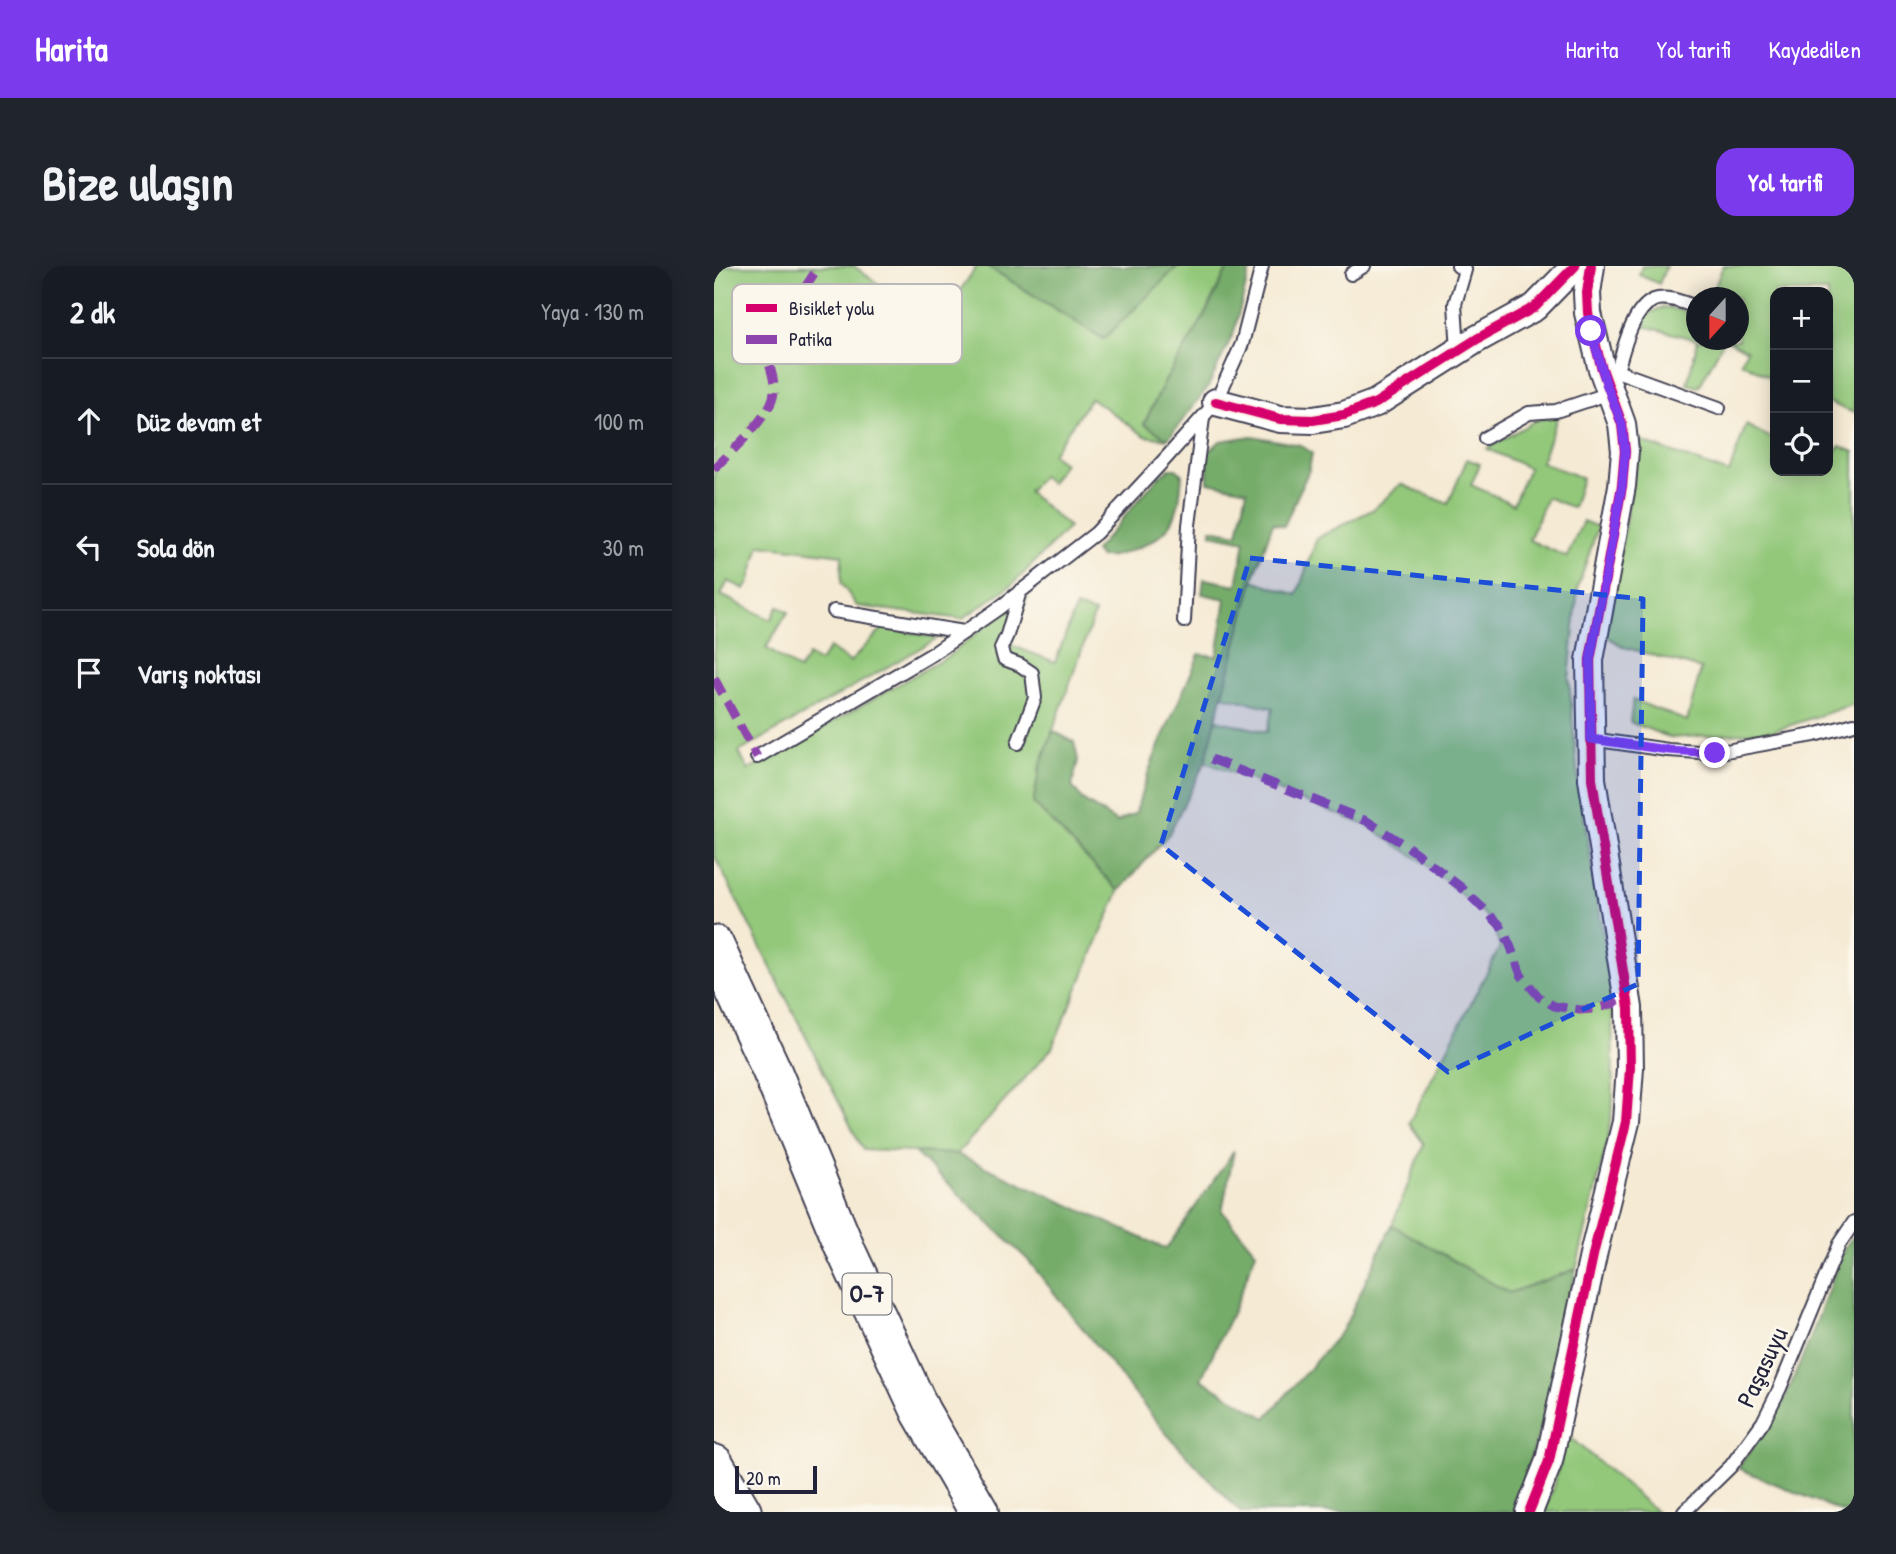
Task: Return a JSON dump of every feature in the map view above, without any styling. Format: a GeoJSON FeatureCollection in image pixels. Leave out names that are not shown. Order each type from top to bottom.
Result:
{"type":"FeatureCollection","features":[{"type":"Feature","properties":{"kind":"highway","name":"O-7"},"geometry":{"type":"LineString","coordinates":[[714,945],[771,1069],[848,1253],[920,1412],[979,1512]]}},
{"type":"Feature","properties":{"kind":"highway"},"geometry":{"type":"LineString","coordinates":[[714,1464],[742,1512]]}},
{"type":"Feature","properties":{"kind":"street"},"geometry":{"type":"LineString","coordinates":[[1209,410],[1280,419],[1313,420],[1344,415],[1376,403],[1477,338],[1535,307],[1575,266]]}},
{"type":"Feature","properties":{"kind":"street"},"geometry":{"type":"LineString","coordinates":[[1529,1512],[1549,1461],[1594,1251],[1626,1122],[1630,1068],[1629,1008],[1592,779],[1590,660],[1622,486],[1625,452],[1622,424],[1588,313],[1588,276],[1591,266]]}},
{"type":"Feature","properties":{"kind":"lane"},"geometry":{"type":"LineString","coordinates":[[757,757],[934,653],[1096,533],[1209,410],[1242,344],[1262,266]]}},
{"type":"Feature","properties":{"kind":"lane"},"geometry":{"type":"LineString","coordinates":[[1351,274],[1364,266]]}},
{"type":"Feature","properties":{"kind":"lane"},"geometry":{"type":"LineString","coordinates":[[1458,266],[1465,270],[1455,304],[1458,351]]}},
{"type":"Feature","properties":{"kind":"lane"},"geometry":{"type":"LineString","coordinates":[[1485,438],[1529,414],[1556,411],[1609,376],[1631,328],[1646,305],[1665,299],[1686,304]]}},
{"type":"Feature","properties":{"kind":"lane"},"geometry":{"type":"LineString","coordinates":[[1609,376],[1719,408]]}},
{"type":"Feature","properties":{"kind":"lane"},"geometry":{"type":"LineString","coordinates":[[1184,621],[1189,525],[1209,410]]}},
{"type":"Feature","properties":{"kind":"lane"},"geometry":{"type":"LineString","coordinates":[[1018,743],[1035,698],[1032,673],[1004,659],[1001,648],[1020,591]]}},
{"type":"Feature","properties":{"kind":"lane"},"geometry":{"type":"LineString","coordinates":[[834,611],[964,632]]}},
{"type":"Feature","properties":{"kind":"lane"},"geometry":{"type":"LineString","coordinates":[[1591,739],[1668,750],[1715,753],[1814,735],[1854,724]]}},
{"type":"Feature","properties":{"kind":"lane","name":"Paşasuyu"},"geometry":{"type":"LineString","coordinates":[[1684,1512],[1731,1466],[1763,1422],[1780,1388],[1839,1244],[1854,1222]]}},
{"type":"Feature","properties":{"kind":"highlighted area"},"geometry":{"type":"Polygon","coordinates":[[[1250,558],[1643,599],[1638,984],[1448,1072],[1161,845],[1250,558]]]}},
{"type":"Feature","properties":{"kind":"green space"},"geometry":{"type":"Polygon","coordinates":[[[714,266],[854,266],[878,284],[732,284],[732,364],[962,364],[962,288],[977,266],[987,266],[1103,339],[1178,266],[1229,266],[1144,424],[1168,439],[1145,436],[1091,398],[1052,454],[1064,463],[1051,483],[1042,476],[1028,492],[1069,527],[1013,584],[962,619],[857,606],[841,583],[842,555],[760,545],[745,589],[728,581],[721,595],[771,620],[778,606],[788,612],[766,648],[799,670],[808,656],[820,662],[829,648],[850,662],[884,627],[938,638],[739,752],[748,770],[950,655],[1030,590],[1010,645],[1055,662],[1076,607],[1095,613],[1038,772],[1142,838],[1052,1048],[957,1154],[863,1150],[714,855],[714,266]]]}},
{"type":"Feature","properties":{"kind":"green space"},"geometry":{"type":"Polygon","coordinates":[[[987,266],[1178,266],[1104,339],[987,266]]]}},
{"type":"Feature","properties":{"kind":"green space"},"geometry":{"type":"Polygon","coordinates":[[[1229,266],[1251,266],[1234,332],[1208,387],[1168,439],[1144,424],[1229,266]]]}},
{"type":"Feature","properties":{"kind":"green space"},"geometry":{"type":"Polygon","coordinates":[[[1642,266],[1666,266],[1659,284],[1639,275],[1642,266]]]}},
{"type":"Feature","properties":{"kind":"green space"},"geometry":{"type":"Polygon","coordinates":[[[1723,266],[1854,266],[1854,413],[1833,404],[1833,287],[1770,287],[1770,377],[1741,362],[1749,350],[1749,287],[1715,287],[1723,266]]]}},
{"type":"Feature","properties":{"kind":"green space"},"geometry":{"type":"Polygon","coordinates":[[[1665,307],[1686,311],[1686,337],[1639,325],[1650,313],[1665,307]]]}},
{"type":"Feature","properties":{"kind":"green space"},"geometry":{"type":"Polygon","coordinates":[[[1696,350],[1719,350],[1699,387],[1687,384],[1696,350]]]}},
{"type":"Feature","properties":{"kind":"green space"},"geometry":{"type":"Polygon","coordinates":[[[1558,416],[1541,462],[1582,478],[1573,508],[1547,497],[1529,540],[1567,557],[1583,521],[1598,527],[1578,587],[1569,679],[1578,780],[1612,989],[1613,1099],[1608,1139],[1576,1269],[1509,1293],[1392,1225],[1424,1144],[1409,1123],[1500,947],[1490,919],[1423,862],[1368,826],[1205,762],[1216,720],[1267,732],[1273,708],[1222,696],[1253,580],[1297,595],[1317,538],[1374,509],[1401,484],[1448,504],[1467,459],[1480,464],[1471,485],[1513,504],[1529,468],[1487,449],[1536,420],[1558,416]]]}},
{"type":"Feature","properties":{"kind":"green space"},"geometry":{"type":"Polygon","coordinates":[[[1746,425],[1770,437],[1770,476],[1833,476],[1833,454],[1840,446],[1854,452],[1854,704],[1773,731],[1671,738],[1630,722],[1633,700],[1687,721],[1701,669],[1624,647],[1606,636],[1638,440],[1729,473],[1746,425]]]}},
{"type":"Feature","properties":{"kind":"green space"},"geometry":{"type":"Polygon","coordinates":[[[1252,436],[1300,445],[1312,453],[1309,470],[1284,526],[1273,523],[1253,580],[1205,762],[1169,834],[1119,891],[1033,803],[1040,767],[1053,731],[1074,742],[1078,760],[1072,786],[1082,800],[1117,822],[1136,813],[1156,752],[1199,654],[1217,656],[1226,599],[1202,594],[1204,579],[1237,585],[1245,541],[1211,534],[1211,529],[1238,534],[1247,490],[1208,482],[1207,454],[1220,441],[1252,436]]]}},
{"type":"Feature","properties":{"kind":"green space"},"geometry":{"type":"Polygon","coordinates":[[[1169,469],[1176,469],[1182,474],[1179,501],[1172,522],[1157,538],[1146,544],[1112,556],[1100,557],[1095,551],[1159,476],[1169,469]]]}},
{"type":"Feature","properties":{"kind":"green space"},"geometry":{"type":"Polygon","coordinates":[[[1234,1151],[1222,1211],[1256,1252],[1235,1307],[1201,1379],[1266,1418],[1343,1330],[1392,1225],[1509,1293],[1576,1269],[1542,1423],[1514,1512],[1240,1512],[1166,1433],[1027,1259],[914,1152],[957,1154],[1166,1249],[1234,1151]]]}},
{"type":"Feature","properties":{"kind":"green space"},"geometry":{"type":"Polygon","coordinates":[[[1854,1235],[1854,1512],[1842,1512],[1738,1468],[1782,1405],[1843,1250],[1854,1235]]]}},
{"type":"Feature","properties":{"kind":"green space"},"geometry":{"type":"Polygon","coordinates":[[[1566,1434],[1657,1512],[1544,1512],[1554,1487],[1566,1434]]]}},
{"type":"Feature","properties":{"kind":"marked path"},"geometry":{"type":"LineString","coordinates":[[807,284],[817,269]]}},
{"type":"Feature","properties":{"kind":"marked path"},"geometry":{"type":"LineString","coordinates":[[714,469],[750,433],[772,401],[774,382],[769,364]]}},
{"type":"Feature","properties":{"kind":"marked path"},"geometry":{"type":"LineString","coordinates":[[714,678],[757,757]]}},
{"type":"Feature","properties":{"kind":"marked path"},"geometry":{"type":"LineString","coordinates":[[1211,759],[1367,821],[1411,849],[1461,887],[1500,925],[1521,975],[1539,997],[1554,1006],[1595,1009],[1612,1004],[1627,995]]}},
{"type":"Feature","properties":{"kind":"cycle path"},"geometry":{"type":"LineString","coordinates":[[1216,402],[1280,419],[1313,420],[1344,415],[1376,403],[1477,339],[1535,307],[1575,266]]}},
{"type":"Feature","properties":{"kind":"cycle path"},"geometry":{"type":"LineString","coordinates":[[1529,1512],[1549,1461],[1594,1251],[1626,1122],[1630,1068],[1629,1008],[1592,779],[1590,660],[1622,486],[1625,451],[1622,424],[1601,366],[1588,313],[1587,293],[1591,266]]}},
{"type":"Feature","properties":{"kind":"route"},"geometry":{"type":"LineString","coordinates":[[1591,331],[1606,383],[1622,424],[1625,452],[1622,486],[1590,660],[1591,739],[1668,750],[1715,753]]}}]}
